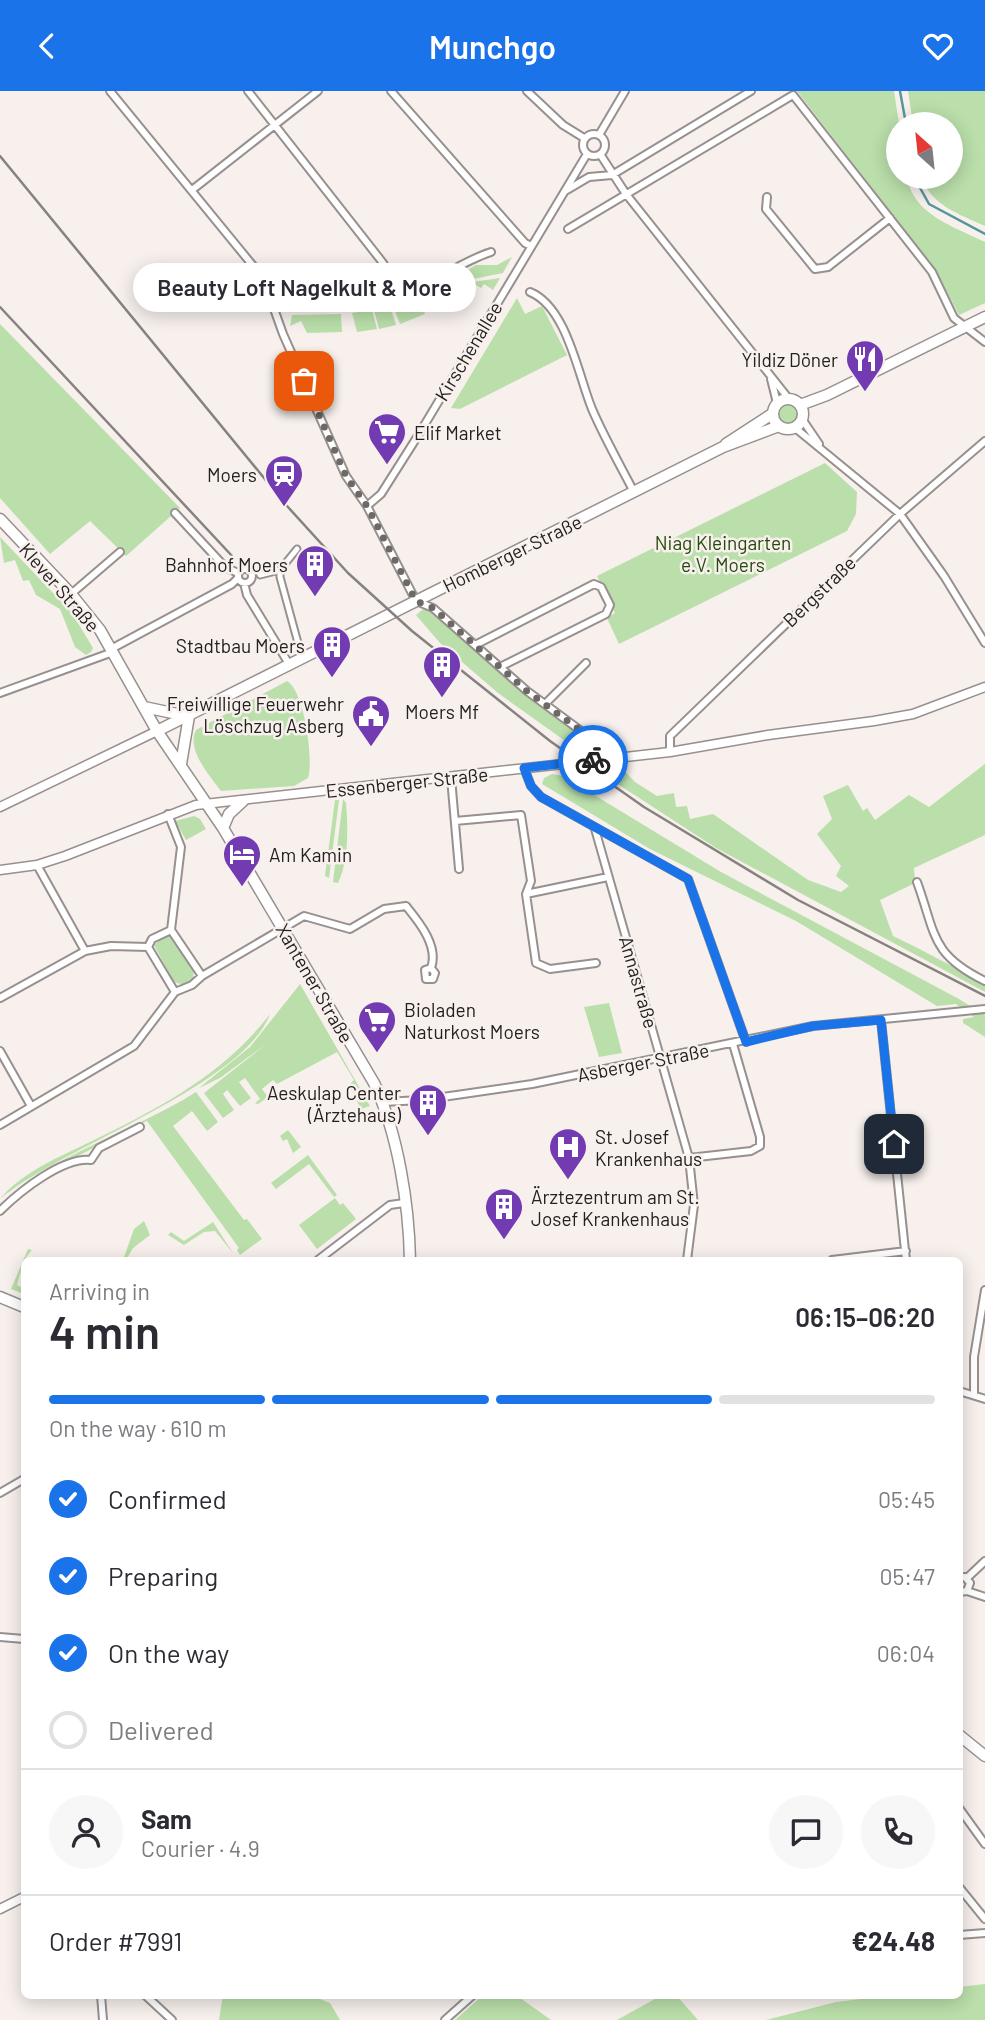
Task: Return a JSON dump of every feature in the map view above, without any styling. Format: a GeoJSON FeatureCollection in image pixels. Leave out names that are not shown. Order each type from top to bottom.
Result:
{"type":"FeatureCollection","features":[{"type":"Feature","properties":{"kind":"main road"},"geometry":{"type":"LineString","coordinates":[[801,413],[789,399],[777,403],[772,414],[779,426],[794,427],[801,413],[827,395],[985,317]]}},
{"type":"Feature","properties":{"kind":"main road","name":"Homberger Straße"},"geometry":{"type":"LineString","coordinates":[[723,447],[772,414]]}},
{"type":"Feature","properties":{"kind":"main road","name":"Homberger Straße"},"geometry":{"type":"LineString","coordinates":[[157,731],[723,447],[779,426]]}},
{"type":"Feature","properties":{"kind":"main road","name":"Klever Straße"},"geometry":{"type":"LineString","coordinates":[[0,519],[71,594],[112,650],[157,731]]}},
{"type":"Feature","properties":{"kind":"main road"},"geometry":{"type":"LineString","coordinates":[[144,707],[189,716],[181,765]]}},
{"type":"Feature","properties":{"kind":"main road","name":"Xantener Straße"},"geometry":{"type":"LineString","coordinates":[[157,731],[223,828],[383,1102],[394,1144],[410,1257]]}},
{"type":"Feature","properties":{"kind":"main road"},"geometry":{"type":"LineString","coordinates":[[223,828],[229,814],[243,801]]}},
{"type":"Feature","properties":{"kind":"main road"},"geometry":{"type":"LineString","coordinates":[[0,1297],[21,1306]]}},
{"type":"Feature","properties":{"kind":"main road"},"geometry":{"type":"LineString","coordinates":[[963,1738],[985,1756]]}},
{"type":"Feature","properties":{"kind":"street"},"geometry":{"type":"LineString","coordinates":[[110,91],[263,278],[346,476],[367,506],[416,601],[433,608],[500,667],[596,742],[604,759]]}},
{"type":"Feature","properties":{"kind":"street"},"geometry":{"type":"LineString","coordinates":[[248,91],[383,263],[401,297]]}},
{"type":"Feature","properties":{"kind":"street"},"geometry":{"type":"LineString","coordinates":[[192,190],[317,91]]}},
{"type":"Feature","properties":{"kind":"street"},"geometry":{"type":"LineString","coordinates":[[391,91],[518,235],[531,246]]}},
{"type":"Feature","properties":{"kind":"street"},"geometry":{"type":"LineString","coordinates":[[527,91],[564,125],[584,138]]}},
{"type":"Feature","properties":{"kind":"street"},"geometry":{"type":"LineString","coordinates":[[599,135],[625,91]]}},
{"type":"Feature","properties":{"kind":"street"},"geometry":{"type":"LineString","coordinates":[[564,192],[582,179],[612,175],[751,91]]}},
{"type":"Feature","properties":{"kind":"street"},"geometry":{"type":"LineString","coordinates":[[568,229],[793,95],[932,272],[954,318],[985,342]]}},
{"type":"Feature","properties":{"kind":"street"},"geometry":{"type":"LineString","coordinates":[[591,134],[599,135],[605,144],[600,154],[587,154],[582,146],[584,138],[591,134]]}},
{"type":"Feature","properties":{"kind":"street","name":"Kirschenallee"},"geometry":{"type":"LineString","coordinates":[[367,506],[381,494],[587,154]]}},
{"type":"Feature","properties":{"kind":"street"},"geometry":{"type":"LineString","coordinates":[[600,154],[626,194],[789,399]]}},
{"type":"Feature","properties":{"kind":"street"},"geometry":{"type":"LineString","coordinates":[[767,197],[766,209],[815,269],[828,267],[890,218]]}},
{"type":"Feature","properties":{"kind":"street"},"geometry":{"type":"LineString","coordinates":[[273,305],[375,301],[401,297],[472,258],[491,252]]}},
{"type":"Feature","properties":{"kind":"street"},"geometry":{"type":"LineString","coordinates":[[530,292],[544,298],[575,354],[592,408],[634,492]]}},
{"type":"Feature","properties":{"kind":"street"},"geometry":{"type":"LineString","coordinates":[[770,377],[777,403]]}},
{"type":"Feature","properties":{"kind":"street"},"geometry":{"type":"LineString","coordinates":[[801,413],[820,445]]}},
{"type":"Feature","properties":{"kind":"street"},"geometry":{"type":"LineString","coordinates":[[794,427],[820,445],[900,514],[944,576],[985,643]]}},
{"type":"Feature","properties":{"kind":"street","name":"Bergstraße"},"geometry":{"type":"LineString","coordinates":[[670,752],[670,736],[900,514],[985,441]]}},
{"type":"Feature","properties":{"kind":"street"},"geometry":{"type":"LineString","coordinates":[[175,513],[225,567],[240,578],[247,595],[289,664]]}},
{"type":"Feature","properties":{"kind":"street"},"geometry":{"type":"LineString","coordinates":[[260,575],[280,570],[297,549]]}},
{"type":"Feature","properties":{"kind":"street"},"geometry":{"type":"LineString","coordinates":[[71,594],[120,552]]}},
{"type":"Feature","properties":{"kind":"street"},"geometry":{"type":"LineString","coordinates":[[280,570],[298,643]]}},
{"type":"Feature","properties":{"kind":"street"},"geometry":{"type":"LineString","coordinates":[[0,693],[112,650],[240,578]]}},
{"type":"Feature","properties":{"kind":"street"},"geometry":{"type":"LineString","coordinates":[[475,645],[594,584],[601,587],[610,605],[607,614],[500,667]]}},
{"type":"Feature","properties":{"kind":"street"},"geometry":{"type":"LineString","coordinates":[[546,703],[586,663]]}},
{"type":"Feature","properties":{"kind":"street","name":"Essenberger Straße"},"geometry":{"type":"LineString","coordinates":[[0,870],[37,865],[168,814],[207,804],[670,752],[898,717],[985,687]]}},
{"type":"Feature","properties":{"kind":"street","name":"Homberger Straße"},"geometry":{"type":"LineString","coordinates":[[0,807],[157,731]]}},
{"type":"Feature","properties":{"kind":"street"},"geometry":{"type":"LineString","coordinates":[[524,768],[535,792],[595,829],[688,879],[746,1042]]}},
{"type":"Feature","properties":{"kind":"street"},"geometry":{"type":"LineString","coordinates":[[451,778],[459,869]]}},
{"type":"Feature","properties":{"kind":"street"},"geometry":{"type":"LineString","coordinates":[[168,814],[181,847],[171,930],[202,976]]}},
{"type":"Feature","properties":{"kind":"street"},"geometry":{"type":"LineString","coordinates":[[455,821],[521,815],[531,881],[526,894],[536,963],[550,969],[596,963]]}},
{"type":"Feature","properties":{"kind":"street","name":"Annastraße"},"geometry":{"type":"LineString","coordinates":[[595,829],[689,1158],[694,1205],[687,1257]]}},
{"type":"Feature","properties":{"kind":"street"},"geometry":{"type":"LineString","coordinates":[[37,865],[85,951]]}},
{"type":"Feature","properties":{"kind":"street"},"geometry":{"type":"LineString","coordinates":[[526,894],[608,877]]}},
{"type":"Feature","properties":{"kind":"street"},"geometry":{"type":"LineString","coordinates":[[917,882],[942,953],[953,964],[985,981]]}},
{"type":"Feature","properties":{"kind":"street"},"geometry":{"type":"LineString","coordinates":[[0,1125],[134,1046],[175,992],[192,985],[202,976],[303,916],[353,929],[384,909],[406,906],[429,940],[433,960],[431,968]]}},
{"type":"Feature","properties":{"kind":"street"},"geometry":{"type":"LineString","coordinates":[[148,947],[152,939],[171,930]]}},
{"type":"Feature","properties":{"kind":"street"},"geometry":{"type":"LineString","coordinates":[[0,998],[85,951],[111,946],[148,947]]}},
{"type":"Feature","properties":{"kind":"street"},"geometry":{"type":"LineString","coordinates":[[148,947],[175,992]]}},
{"type":"Feature","properties":{"kind":"street","name":"Asberger Straße"},"geometry":{"type":"LineString","coordinates":[[383,1102],[422,1100],[532,1084],[746,1042],[813,1026],[985,1009]]}},
{"type":"Feature","properties":{"kind":"street"},"geometry":{"type":"LineString","coordinates":[[881,1020],[906,1257]]}},
{"type":"Feature","properties":{"kind":"street"},"geometry":{"type":"LineString","coordinates":[[689,1158],[751,1151],[760,1146],[761,1137],[733,1044]]}},
{"type":"Feature","properties":{"kind":"street"},"geometry":{"type":"LineString","coordinates":[[0,1052],[32,1107]]}},
{"type":"Feature","properties":{"kind":"street"},"geometry":{"type":"LineString","coordinates":[[0,1211],[33,1183],[79,1159],[91,1160],[99,1148],[140,1127]]}},
{"type":"Feature","properties":{"kind":"street"},"geometry":{"type":"LineString","coordinates":[[322,1257],[390,1205],[404,1203]]}},
{"type":"Feature","properties":{"kind":"street"},"geometry":{"type":"LineString","coordinates":[[857,1257],[906,1251]]}},
{"type":"Feature","properties":{"kind":"street"},"geometry":{"type":"LineString","coordinates":[[974,1394],[974,1357],[985,1290]]}},
{"type":"Feature","properties":{"kind":"street"},"geometry":{"type":"LineString","coordinates":[[963,1392],[985,1399]]}},
{"type":"Feature","properties":{"kind":"street"},"geometry":{"type":"LineString","coordinates":[[0,1493],[21,1481]]}},
{"type":"Feature","properties":{"kind":"street"},"geometry":{"type":"LineString","coordinates":[[967,1579],[985,1561]]}},
{"type":"Feature","properties":{"kind":"street"},"geometry":{"type":"LineString","coordinates":[[963,1578],[967,1579]]}},
{"type":"Feature","properties":{"kind":"street"},"geometry":{"type":"LineString","coordinates":[[963,1591],[970,1586],[967,1579]]}},
{"type":"Feature","properties":{"kind":"street"},"geometry":{"type":"LineString","coordinates":[[963,1591],[985,1597]]}},
{"type":"Feature","properties":{"kind":"street"},"geometry":{"type":"LineString","coordinates":[[0,1637],[21,1639]]}},
{"type":"Feature","properties":{"kind":"street"},"geometry":{"type":"LineString","coordinates":[[963,1815],[985,1844]]}},
{"type":"Feature","properties":{"kind":"street"},"geometry":{"type":"LineString","coordinates":[[963,1892],[985,1919]]}},
{"type":"Feature","properties":{"kind":"street"},"geometry":{"type":"LineString","coordinates":[[0,1909],[21,1898]]}},
{"type":"Feature","properties":{"kind":"street"},"geometry":{"type":"LineString","coordinates":[[963,1935],[985,1933]]}},
{"type":"Feature","properties":{"kind":"street"},"geometry":{"type":"LineString","coordinates":[[101,1999],[103,2020]]}},
{"type":"Feature","properties":{"kind":"street"},"geometry":{"type":"LineString","coordinates":[[149,1999],[172,2020]]}},
{"type":"Feature","properties":{"kind":"street"},"geometry":{"type":"LineString","coordinates":[[445,2020],[469,1999]]}},
{"type":"Feature","properties":{"kind":"green space"},"geometry":{"type":"Polygon","coordinates":[[[797,91],[894,91],[897,112],[886,112],[886,189],[911,189],[926,210],[937,218],[985,242],[985,303],[959,315],[937,272],[797,91]]]}},
{"type":"Feature","properties":{"kind":"green space"},"geometry":{"type":"Polygon","coordinates":[[[908,91],[985,91],[985,226],[947,208],[928,189],[963,189],[963,112],[911,112],[908,91]]]}},
{"type":"Feature","properties":{"kind":"green space"},"geometry":{"type":"Polygon","coordinates":[[[512,257],[503,273],[468,280],[460,275],[476,265],[497,265],[512,257]]]}},
{"type":"Feature","properties":{"kind":"green space"},"geometry":{"type":"Polygon","coordinates":[[[457,277],[466,283],[500,278],[493,290],[484,284],[481,288],[476,285],[454,297],[446,283],[457,277]]]}},
{"type":"Feature","properties":{"kind":"green space"},"geometry":{"type":"Polygon","coordinates":[[[443,285],[449,297],[438,306],[430,292],[443,285]]]}},
{"type":"Feature","properties":{"kind":"green space"},"geometry":{"type":"Polygon","coordinates":[[[426,293],[431,302],[422,306],[425,314],[400,324],[393,306],[426,293]]]}},
{"type":"Feature","properties":{"kind":"green space"},"geometry":{"type":"Polygon","coordinates":[[[517,298],[525,314],[542,306],[567,355],[460,409],[451,408],[517,298]]]}},
{"type":"Feature","properties":{"kind":"green space"},"geometry":{"type":"Polygon","coordinates":[[[390,306],[396,325],[379,329],[374,310],[390,306]]]}},
{"type":"Feature","properties":{"kind":"green space"},"geometry":{"type":"Polygon","coordinates":[[[372,310],[377,329],[357,332],[352,313],[372,310]]]}},
{"type":"Feature","properties":{"kind":"green space"},"geometry":{"type":"Polygon","coordinates":[[[341,314],[342,332],[307,333],[301,321],[290,326],[292,315],[341,314]]]}},
{"type":"Feature","properties":{"kind":"green space"},"geometry":{"type":"Polygon","coordinates":[[[0,324],[180,508],[126,556],[90,521],[50,554],[0,498],[0,324]]]}},
{"type":"Feature","properties":{"kind":"green space"},"geometry":{"type":"Polygon","coordinates":[[[788,405],[795,408],[798,415],[795,422],[788,425],[781,422],[778,415],[781,408],[788,405]]]}},
{"type":"Feature","properties":{"kind":"green space","name":"Niag Kleingarten e.V. Moers"},"geometry":{"type":"Polygon","coordinates":[[[825,463],[857,492],[856,514],[847,531],[619,644],[607,618],[615,613],[597,576],[825,463]]]}},
{"type":"Feature","properties":{"kind":"green space"},"geometry":{"type":"Polygon","coordinates":[[[0,537],[72,613],[93,648],[91,652],[86,655],[75,647],[60,609],[36,595],[29,580],[23,581],[15,560],[4,563],[0,537]]]}},
{"type":"Feature","properties":{"kind":"green space"},"geometry":{"type":"Polygon","coordinates":[[[427,606],[520,689],[600,751],[582,753],[498,693],[440,643],[416,615],[427,606]]]}},
{"type":"Feature","properties":{"kind":"green space"},"geometry":{"type":"Polygon","coordinates":[[[287,681],[293,687],[303,711],[310,757],[308,778],[294,786],[221,791],[196,753],[196,730],[287,681]]]}},
{"type":"Feature","properties":{"kind":"green space"},"geometry":{"type":"Polygon","coordinates":[[[985,764],[985,835],[914,868],[915,883],[880,900],[893,936],[985,982],[985,992],[716,848],[613,781],[606,772],[621,767],[635,782],[657,796],[674,793],[676,807],[687,806],[690,819],[713,814],[808,880],[841,892],[849,886],[836,876],[841,866],[817,834],[832,819],[823,796],[848,785],[863,811],[867,808],[875,820],[909,795],[929,807],[985,764]]]}},
{"type":"Feature","properties":{"kind":"green space"},"geometry":{"type":"Polygon","coordinates":[[[552,774],[563,776],[721,872],[959,999],[985,1015],[985,1037],[963,1023],[963,1019],[974,1017],[956,1004],[937,1006],[796,921],[650,849],[542,784],[544,778],[552,774]]]}},
{"type":"Feature","properties":{"kind":"green space"},"geometry":{"type":"Polygon","coordinates":[[[343,799],[346,803],[347,844],[338,883],[333,882],[343,799]]]}},
{"type":"Feature","properties":{"kind":"green space"},"geometry":{"type":"Polygon","coordinates":[[[335,800],[339,800],[329,878],[325,876],[335,800]]]}},
{"type":"Feature","properties":{"kind":"green space"},"geometry":{"type":"Polygon","coordinates":[[[194,816],[200,819],[206,829],[186,840],[175,821],[194,816]]]}},
{"type":"Feature","properties":{"kind":"green space"},"geometry":{"type":"Polygon","coordinates":[[[168,934],[194,970],[193,978],[184,985],[174,982],[154,945],[168,934]]]}},
{"type":"Feature","properties":{"kind":"green space"},"geometry":{"type":"Polygon","coordinates":[[[300,984],[370,1106],[361,1109],[349,1085],[354,1080],[337,1052],[277,1084],[273,1080],[262,1089],[268,1097],[258,1104],[255,1103],[260,1099],[245,1078],[239,1082],[251,1098],[240,1106],[227,1090],[223,1094],[234,1110],[223,1118],[204,1093],[269,1042],[220,1078],[199,1088],[250,1047],[300,984]]]}},
{"type":"Feature","properties":{"kind":"green space"},"geometry":{"type":"Polygon","coordinates":[[[609,1003],[622,1053],[599,1057],[584,1007],[609,1003]]]}},
{"type":"Feature","properties":{"kind":"green space"},"geometry":{"type":"Polygon","coordinates":[[[270,1014],[253,1040],[225,1066],[148,1114],[29,1179],[0,1199],[20,1180],[44,1165],[143,1115],[212,1072],[252,1035],[270,1014]]]}},
{"type":"Feature","properties":{"kind":"green space"},"geometry":{"type":"Polygon","coordinates":[[[196,1092],[218,1122],[207,1131],[192,1111],[173,1126],[244,1220],[247,1219],[262,1239],[240,1255],[237,1250],[239,1248],[147,1121],[50,1170],[0,1205],[43,1172],[196,1092]]]}},
{"type":"Feature","properties":{"kind":"green space"},"geometry":{"type":"Polygon","coordinates":[[[288,1130],[301,1147],[293,1153],[287,1139],[283,1141],[280,1136],[288,1130]]]}},
{"type":"Feature","properties":{"kind":"green space"},"geometry":{"type":"Polygon","coordinates":[[[308,1155],[337,1195],[334,1197],[309,1164],[276,1189],[271,1183],[308,1155]]]}},
{"type":"Feature","properties":{"kind":"green space"},"geometry":{"type":"Polygon","coordinates":[[[335,1198],[340,1205],[343,1203],[356,1219],[317,1249],[299,1225],[335,1198]]]}},
{"type":"Feature","properties":{"kind":"green space"},"geometry":{"type":"Polygon","coordinates":[[[144,1221],[150,1235],[133,1248],[128,1257],[124,1257],[134,1229],[144,1221]]]}},
{"type":"Feature","properties":{"kind":"green space"},"geometry":{"type":"Polygon","coordinates":[[[213,1222],[233,1253],[215,1231],[204,1232],[184,1245],[168,1235],[171,1232],[184,1241],[213,1222]]]}},
{"type":"Feature","properties":{"kind":"green space"},"geometry":{"type":"Polygon","coordinates":[[[21,1265],[17,1285],[21,1287],[21,1293],[11,1289],[21,1265]]]}},
{"type":"Feature","properties":{"kind":"green space"},"geometry":{"type":"Polygon","coordinates":[[[985,1984],[985,2020],[766,2020],[836,2002],[861,1999],[963,1999],[963,1987],[985,1984]]]}},
{"type":"Feature","properties":{"kind":"green space"},"geometry":{"type":"Polygon","coordinates":[[[222,1999],[320,1999],[330,2003],[340,2020],[219,2020],[222,1999]]]}},
{"type":"Feature","properties":{"kind":"green space"},"geometry":{"type":"Polygon","coordinates":[[[479,1999],[522,1999],[551,2020],[455,2020],[479,1999]]]}},
{"type":"Feature","properties":{"kind":"green space"},"geometry":{"type":"Polygon","coordinates":[[[655,1999],[680,1999],[698,2020],[617,2020],[655,1999]]]}},
{"type":"Feature","properties":{"kind":"waterway"},"geometry":{"type":"LineString","coordinates":[[900,91],[904,112]]}},
{"type":"Feature","properties":{"kind":"waterway"},"geometry":{"type":"LineString","coordinates":[[921,189],[929,204],[985,234]]}},
{"type":"Feature","properties":{"kind":"railway"},"geometry":{"type":"LineString","coordinates":[[0,156],[287,506],[348,573],[412,631],[550,741],[644,807],[798,900],[985,996]]}},
{"type":"Feature","properties":{"kind":"railway"},"geometry":{"type":"LineString","coordinates":[[0,307],[233,557]]}},
{"type":"Feature","properties":{"kind":"way so far"},"geometry":{"type":"LineString","coordinates":[[304,381],[346,476],[355,493],[367,506],[416,601],[433,608],[527,691],[596,742],[604,754],[604,759],[593,760]]}},
{"type":"Feature","properties":{"kind":"place","name":"Beauty Loft Nagelkult & More"},"geometry":{"type":"Point","coordinates":[304,381]}},
{"type":"Feature","properties":{"kind":"place","name":"Yildiz Döner"},"geometry":{"type":"Point","coordinates":[865,393]}},
{"type":"Feature","properties":{"kind":"place","name":"Elif Market"},"geometry":{"type":"Point","coordinates":[387,466]}},
{"type":"Feature","properties":{"kind":"place","name":"Moers"},"geometry":{"type":"Point","coordinates":[284,508]}},
{"type":"Feature","properties":{"kind":"place","name":"Bahnhof Moers"},"geometry":{"type":"Point","coordinates":[315,598]}},
{"type":"Feature","properties":{"kind":"place","name":"Stadtbau Moers"},"geometry":{"type":"Point","coordinates":[332,679]}},
{"type":"Feature","properties":{"kind":"place","name":"Moers Mf"},"geometry":{"type":"Point","coordinates":[442,699]}},
{"type":"Feature","properties":{"kind":"place","name":"Freiwillige Feuerwehr Löschzug Asberg"},"geometry":{"type":"Point","coordinates":[371,748]}},
{"type":"Feature","properties":{"kind":"place","name":"Am Kamin"},"geometry":{"type":"Point","coordinates":[242,888]}},
{"type":"Feature","properties":{"kind":"place","name":"Bioladen Naturkost Moers"},"geometry":{"type":"Point","coordinates":[377,1054]}},
{"type":"Feature","properties":{"kind":"place","name":"Aeskulap Center (Ärztehaus)"},"geometry":{"type":"Point","coordinates":[428,1137]}},
{"type":"Feature","properties":{"kind":"place","name":"St. Josef Krankenhaus"},"geometry":{"type":"Point","coordinates":[568,1181]}},
{"type":"Feature","properties":{"kind":"place","name":"Ärztezentrum am St. Josef Krankenhaus"},"geometry":{"type":"Point","coordinates":[504,1241]}},
{"type":"Feature","properties":{"kind":"route"},"geometry":{"type":"LineString","coordinates":[[593,760],[524,768],[531,786],[541,797],[688,879],[715,947],[746,1042],[813,1026],[881,1020],[894,1144]]}}]}
